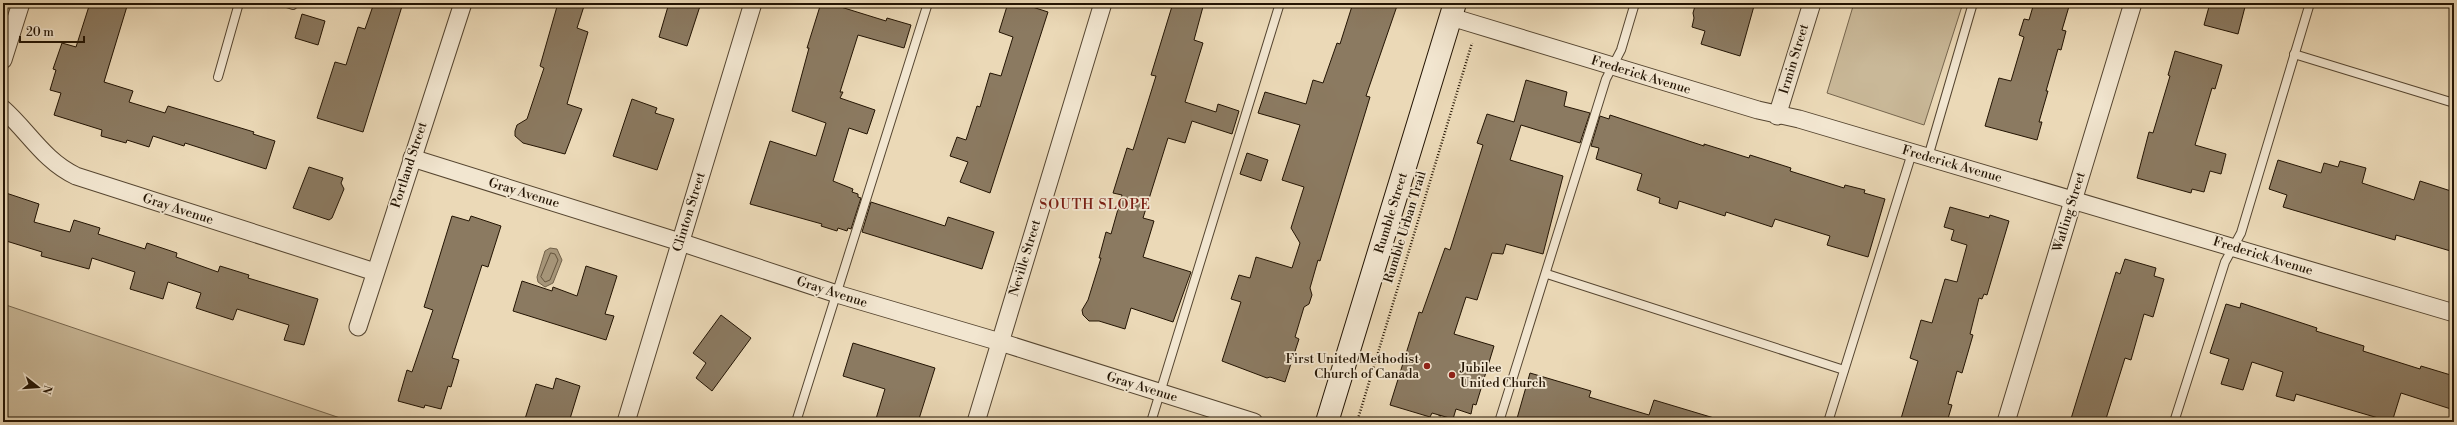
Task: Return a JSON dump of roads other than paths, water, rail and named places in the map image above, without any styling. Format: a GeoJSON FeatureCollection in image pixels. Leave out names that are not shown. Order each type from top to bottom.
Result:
{"type":"FeatureCollection","features":[{"type":"Feature","properties":{"kind":"street"},"geometry":{"type":"LineString","coordinates":[[3,60],[21,3]]}},
{"type":"Feature","properties":{"kind":"street","name":"Portland Street"},"geometry":{"type":"LineString","coordinates":[[358,327],[462,3]]}},
{"type":"Feature","properties":{"kind":"street","name":"Clinton Street"},"geometry":{"type":"LineString","coordinates":[[626,422],[753,3]]}},
{"type":"Feature","properties":{"kind":"street","name":"Neville Street"},"geometry":{"type":"LineString","coordinates":[[976,422],[1103,3]]}},
{"type":"Feature","properties":{"kind":"street","name":"Irmin Street"},"geometry":{"type":"LineString","coordinates":[[1777,116],[1812,3]]}},
{"type":"Feature","properties":{"kind":"street","name":"Watling Street"},"geometry":{"type":"LineString","coordinates":[[2006,422],[2133,3]]}},
{"type":"Feature","properties":{"kind":"street","name":"Frederick Avenue"},"geometry":{"type":"LineString","coordinates":[[1453,10],[1612,67],[1777,116],[1799,119],[2073,199],[2454,313]]}},
{"type":"Feature","properties":{"kind":"street","name":"Rumble Street"},"geometry":{"type":"LineString","coordinates":[[1326,422],[1453,10]]}},
{"type":"Feature","properties":{"kind":"street","name":"Gray Avenue"},"geometry":{"type":"LineString","coordinates":[[3,109],[48,158],[61,169],[76,176],[375,272]]}},
{"type":"Feature","properties":{"kind":"street","name":"Gray Avenue"},"geometry":{"type":"LineString","coordinates":[[412,158],[680,242],[837,294],[1000,342],[1254,422]]}},
{"type":"Feature","properties":{"kind":"lane"},"geometry":{"type":"LineString","coordinates":[[218,77],[239,3]]}},
{"type":"Feature","properties":{"kind":"lane"},"geometry":{"type":"LineString","coordinates":[[287,3],[293,5],[293,3]]}},
{"type":"Feature","properties":{"kind":"lane"},"geometry":{"type":"LineString","coordinates":[[796,422],[928,3]]}},
{"type":"Feature","properties":{"kind":"lane"},"geometry":{"type":"LineString","coordinates":[[1151,422],[1280,3]]}},
{"type":"Feature","properties":{"kind":"lane"},"geometry":{"type":"LineString","coordinates":[[1499,422],[1612,67],[1621,50],[1635,3]]}},
{"type":"Feature","properties":{"kind":"lane"},"geometry":{"type":"LineString","coordinates":[[1828,422],[1844,370],[1973,3]]}},
{"type":"Feature","properties":{"kind":"lane"},"geometry":{"type":"LineString","coordinates":[[2174,422],[2225,262],[2241,233],[2310,3]]}},
{"type":"Feature","properties":{"kind":"lane"},"geometry":{"type":"LineString","coordinates":[[2294,54],[2454,104]]}},
{"type":"Feature","properties":{"kind":"lane"},"geometry":{"type":"LineString","coordinates":[[1547,274],[1844,370]]}},
{"type":"Feature","properties":{"kind":"water"},"geometry":{"type":"Polygon","coordinates":[[[550,248],[557,249],[562,260],[553,283],[545,287],[538,282],[537,277],[545,251],[550,248]]]}},
{"type":"Feature","properties":{"kind":"place","name":"First United Methodist Church of Canada"},"geometry":{"type":"Point","coordinates":[1427,366]}},
{"type":"Feature","properties":{"kind":"place","name":"Jubilee United Church"},"geometry":{"type":"Point","coordinates":[1452,375]}},
{"type":"Feature","properties":{"kind":"district","name":"SOUTH SLOPE"},"geometry":{"type":"Point","coordinates":[1095,205]}}]}
